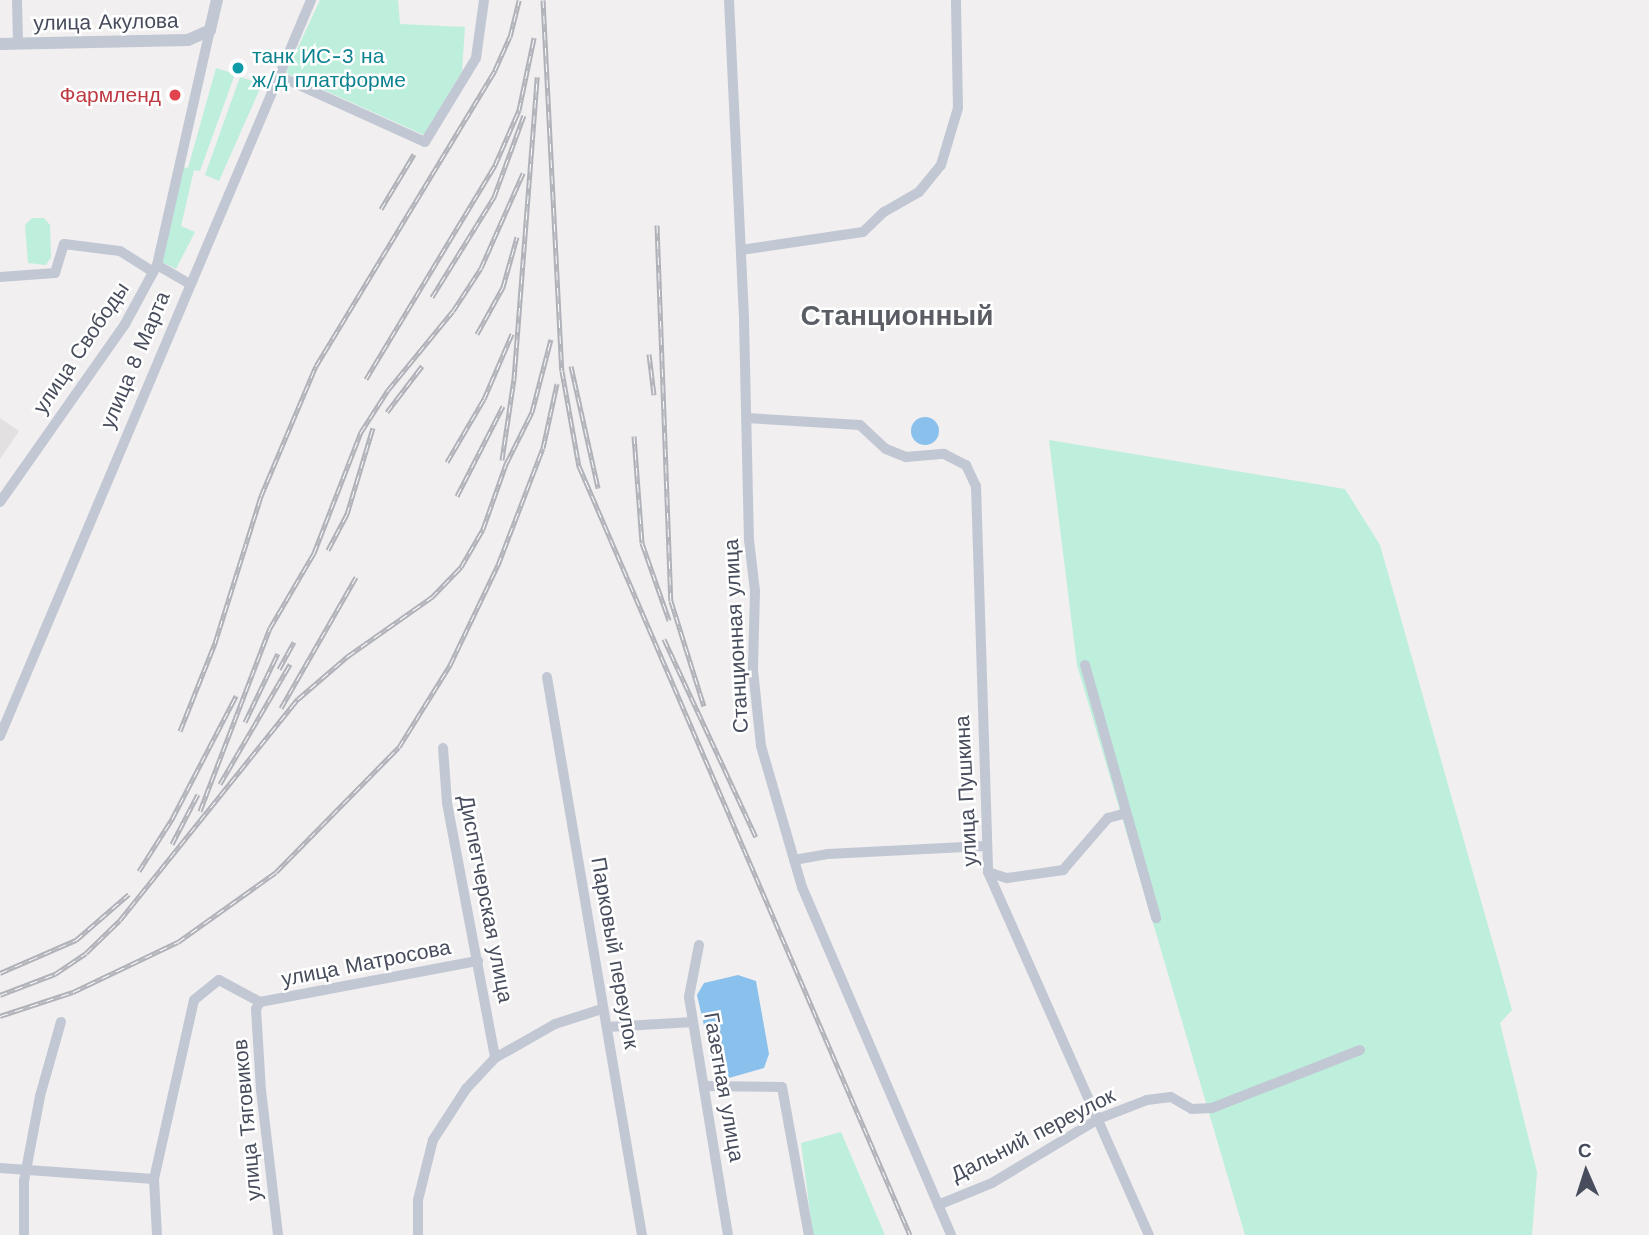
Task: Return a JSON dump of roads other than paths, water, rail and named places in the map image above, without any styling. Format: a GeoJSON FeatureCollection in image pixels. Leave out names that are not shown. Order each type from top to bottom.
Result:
{"type":"FeatureCollection","features":[{"type":"Feature","properties":{"kind":"street"},"geometry":{"type":"LineString","coordinates":[[17,0],[19,43]]}},
{"type":"Feature","properties":{"kind":"street","name":"улица Свободы"},"geometry":{"type":"LineString","coordinates":[[0,502],[125,324],[155,269],[217,0]]}},
{"type":"Feature","properties":{"kind":"street","name":"улица 8 Марта"},"geometry":{"type":"LineString","coordinates":[[0,736],[188,283],[311,0]]}},
{"type":"Feature","properties":{"kind":"street"},"geometry":{"type":"LineString","coordinates":[[279,76],[425,142],[476,58],[484,0]]}},
{"type":"Feature","properties":{"kind":"street","name":"Станционная улица"},"geometry":{"type":"LineString","coordinates":[[729,0],[747,418],[748,540],[755,591],[753,670],[761,747],[794,860],[951,1235]]}},
{"type":"Feature","properties":{"kind":"street"},"geometry":{"type":"LineString","coordinates":[[741,250],[863,233],[884,212],[919,192],[941,165],[958,108],[956,0]]}},
{"type":"Feature","properties":{"kind":"street","name":"улица Акулова"},"geometry":{"type":"LineString","coordinates":[[0,44],[188,40],[210,30]]}},
{"type":"Feature","properties":{"kind":"street"},"geometry":{"type":"LineString","coordinates":[[0,277],[55,273],[64,244],[120,251],[188,283]]}},
{"type":"Feature","properties":{"kind":"street","name":"улица Пушкина"},"geometry":{"type":"LineString","coordinates":[[747,418],[860,425],[886,449],[906,457],[944,454],[966,465],[976,486],[984,846],[988,872],[1149,1235]]}},
{"type":"Feature","properties":{"kind":"street"},"geometry":{"type":"LineString","coordinates":[[1085,665],[1124,814],[1156,918]]}},
{"type":"Feature","properties":{"kind":"street","name":"Парковый переулок"},"geometry":{"type":"LineString","coordinates":[[547,677],[550,717],[585,883],[602,1009],[642,1235]]}},
{"type":"Feature","properties":{"kind":"street","name":"Диспетчерская улица"},"geometry":{"type":"LineString","coordinates":[[443,748],[447,803],[495,1058]]}},
{"type":"Feature","properties":{"kind":"street"},"geometry":{"type":"LineString","coordinates":[[988,872],[1007,878],[1063,870],[1108,818],[1124,814]]}},
{"type":"Feature","properties":{"kind":"street"},"geometry":{"type":"LineString","coordinates":[[794,860],[828,854],[984,846]]}},
{"type":"Feature","properties":{"kind":"street","name":"Газетная улица"},"geometry":{"type":"LineString","coordinates":[[699,946],[689,997],[728,1235]]}},
{"type":"Feature","properties":{"kind":"street","name":"улица Матросова"},"geometry":{"type":"LineString","coordinates":[[261,1002],[478,961]]}},
{"type":"Feature","properties":{"kind":"street"},"geometry":{"type":"LineString","coordinates":[[157,1235],[154,1179],[194,1000],[219,980],[261,1002]]}},
{"type":"Feature","properties":{"kind":"street","name":"улица Тяговиков"},"geometry":{"type":"LineString","coordinates":[[261,1002],[256,1009],[261,1090],[278,1235]]}},
{"type":"Feature","properties":{"kind":"street"},"geometry":{"type":"LineString","coordinates":[[418,1235],[418,1200],[433,1140],[466,1089],[495,1058],[555,1024],[602,1009]]}},
{"type":"Feature","properties":{"kind":"street"},"geometry":{"type":"LineString","coordinates":[[24,1235],[28,1170],[40,1096],[61,1022]]}},
{"type":"Feature","properties":{"kind":"street"},"geometry":{"type":"LineString","coordinates":[[607,1027],[693,1022]]}},
{"type":"Feature","properties":{"kind":"street","name":"Дальний переулок"},"geometry":{"type":"LineString","coordinates":[[938,1205],[992,1183],[1098,1119],[1147,1100],[1171,1097],[1192,1109],[1212,1108],[1360,1050]]}},
{"type":"Feature","properties":{"kind":"street"},"geometry":{"type":"LineString","coordinates":[[705,1086],[782,1087],[809,1235]]}},
{"type":"Feature","properties":{"kind":"street"},"geometry":{"type":"LineString","coordinates":[[0,1168],[154,1179]]}},
{"type":"Feature","properties":{"kind":"water"},"geometry":{"type":"Polygon","coordinates":[[[925,417],[935,421],[939,431],[935,441],[925,445],[915,441],[911,431],[915,421],[925,417]]]}},
{"type":"Feature","properties":{"kind":"water"},"geometry":{"type":"Polygon","coordinates":[[[738,975],[756,981],[769,1054],[764,1068],[722,1080],[714,1069],[697,995],[704,983],[738,975]]]}},
{"type":"Feature","properties":{"kind":"railway"},"geometry":{"type":"LineString","coordinates":[[180,731],[215,643],[261,496],[316,366],[495,70],[510,37],[519,0]]}},
{"type":"Feature","properties":{"kind":"railway"},"geometry":{"type":"LineString","coordinates":[[543,0],[562,371],[579,466],[910,1235]]}},
{"type":"Feature","properties":{"kind":"railway"},"geometry":{"type":"LineString","coordinates":[[366,379],[495,165],[519,110],[534,38]]}},
{"type":"Feature","properties":{"kind":"railway"},"geometry":{"type":"LineString","coordinates":[[502,460],[514,379],[537,77]]}},
{"type":"Feature","properties":{"kind":"railway"},"geometry":{"type":"LineString","coordinates":[[432,297],[494,197],[524,115]]}},
{"type":"Feature","properties":{"kind":"railway"},"geometry":{"type":"LineString","coordinates":[[381,209],[414,154]]}},
{"type":"Feature","properties":{"kind":"railway"},"geometry":{"type":"LineString","coordinates":[[200,811],[270,628],[314,553],[361,432],[388,390],[453,311],[481,268],[523,173]]}},
{"type":"Feature","properties":{"kind":"railway"},"geometry":{"type":"LineString","coordinates":[[657,225],[671,601],[704,706]]}},
{"type":"Feature","properties":{"kind":"railway"},"geometry":{"type":"LineString","coordinates":[[477,334],[503,287],[517,237]]}},
{"type":"Feature","properties":{"kind":"railway"},"geometry":{"type":"LineString","coordinates":[[447,462],[484,399],[512,334]]}},
{"type":"Feature","properties":{"kind":"railway"},"geometry":{"type":"LineString","coordinates":[[0,995],[55,974],[86,953],[120,920],[298,699],[348,656],[432,597],[461,567],[483,529],[506,464],[532,412],[551,339]]}},
{"type":"Feature","properties":{"kind":"railway"},"geometry":{"type":"LineString","coordinates":[[649,354],[654,395]]}},
{"type":"Feature","properties":{"kind":"railway"},"geometry":{"type":"LineString","coordinates":[[387,412],[422,366]]}},
{"type":"Feature","properties":{"kind":"railway"},"geometry":{"type":"LineString","coordinates":[[571,366],[598,488]]}},
{"type":"Feature","properties":{"kind":"railway"},"geometry":{"type":"LineString","coordinates":[[0,1016],[73,992],[178,942],[276,872],[399,747],[450,665],[498,565],[543,448],[557,384]]}},
{"type":"Feature","properties":{"kind":"railway"},"geometry":{"type":"LineString","coordinates":[[457,496],[503,406]]}},
{"type":"Feature","properties":{"kind":"railway"},"geometry":{"type":"LineString","coordinates":[[328,550],[347,514],[373,428]]}},
{"type":"Feature","properties":{"kind":"railway"},"geometry":{"type":"LineString","coordinates":[[634,436],[642,543],[669,620]]}},
{"type":"Feature","properties":{"kind":"railway"},"geometry":{"type":"LineString","coordinates":[[281,708],[356,577]]}},
{"type":"Feature","properties":{"kind":"railway"},"geometry":{"type":"LineString","coordinates":[[664,639],[756,837]]}},
{"type":"Feature","properties":{"kind":"railway"},"geometry":{"type":"LineString","coordinates":[[279,669],[294,642]]}},
{"type":"Feature","properties":{"kind":"railway"},"geometry":{"type":"LineString","coordinates":[[245,722],[278,653]]}},
{"type":"Feature","properties":{"kind":"railway"},"geometry":{"type":"LineString","coordinates":[[220,784],[290,664]]}},
{"type":"Feature","properties":{"kind":"railway"},"geometry":{"type":"LineString","coordinates":[[139,871],[172,819],[236,696]]}},
{"type":"Feature","properties":{"kind":"railway"},"geometry":{"type":"LineString","coordinates":[[172,844],[198,794]]}},
{"type":"Feature","properties":{"kind":"railway"},"geometry":{"type":"LineString","coordinates":[[0,973],[76,940],[129,894]]}},
{"type":"Feature","properties":{"kind":"place","name":"танк ИС-3 на ж/д платформе"},"geometry":{"type":"Point","coordinates":[238,68]}},
{"type":"Feature","properties":{"kind":"place","name":"Фармленд"},"geometry":{"type":"Point","coordinates":[175,95]}},
{"type":"Feature","properties":{"kind":"district","name":"Станционный"},"geometry":{"type":"Point","coordinates":[897,316]}}]}
